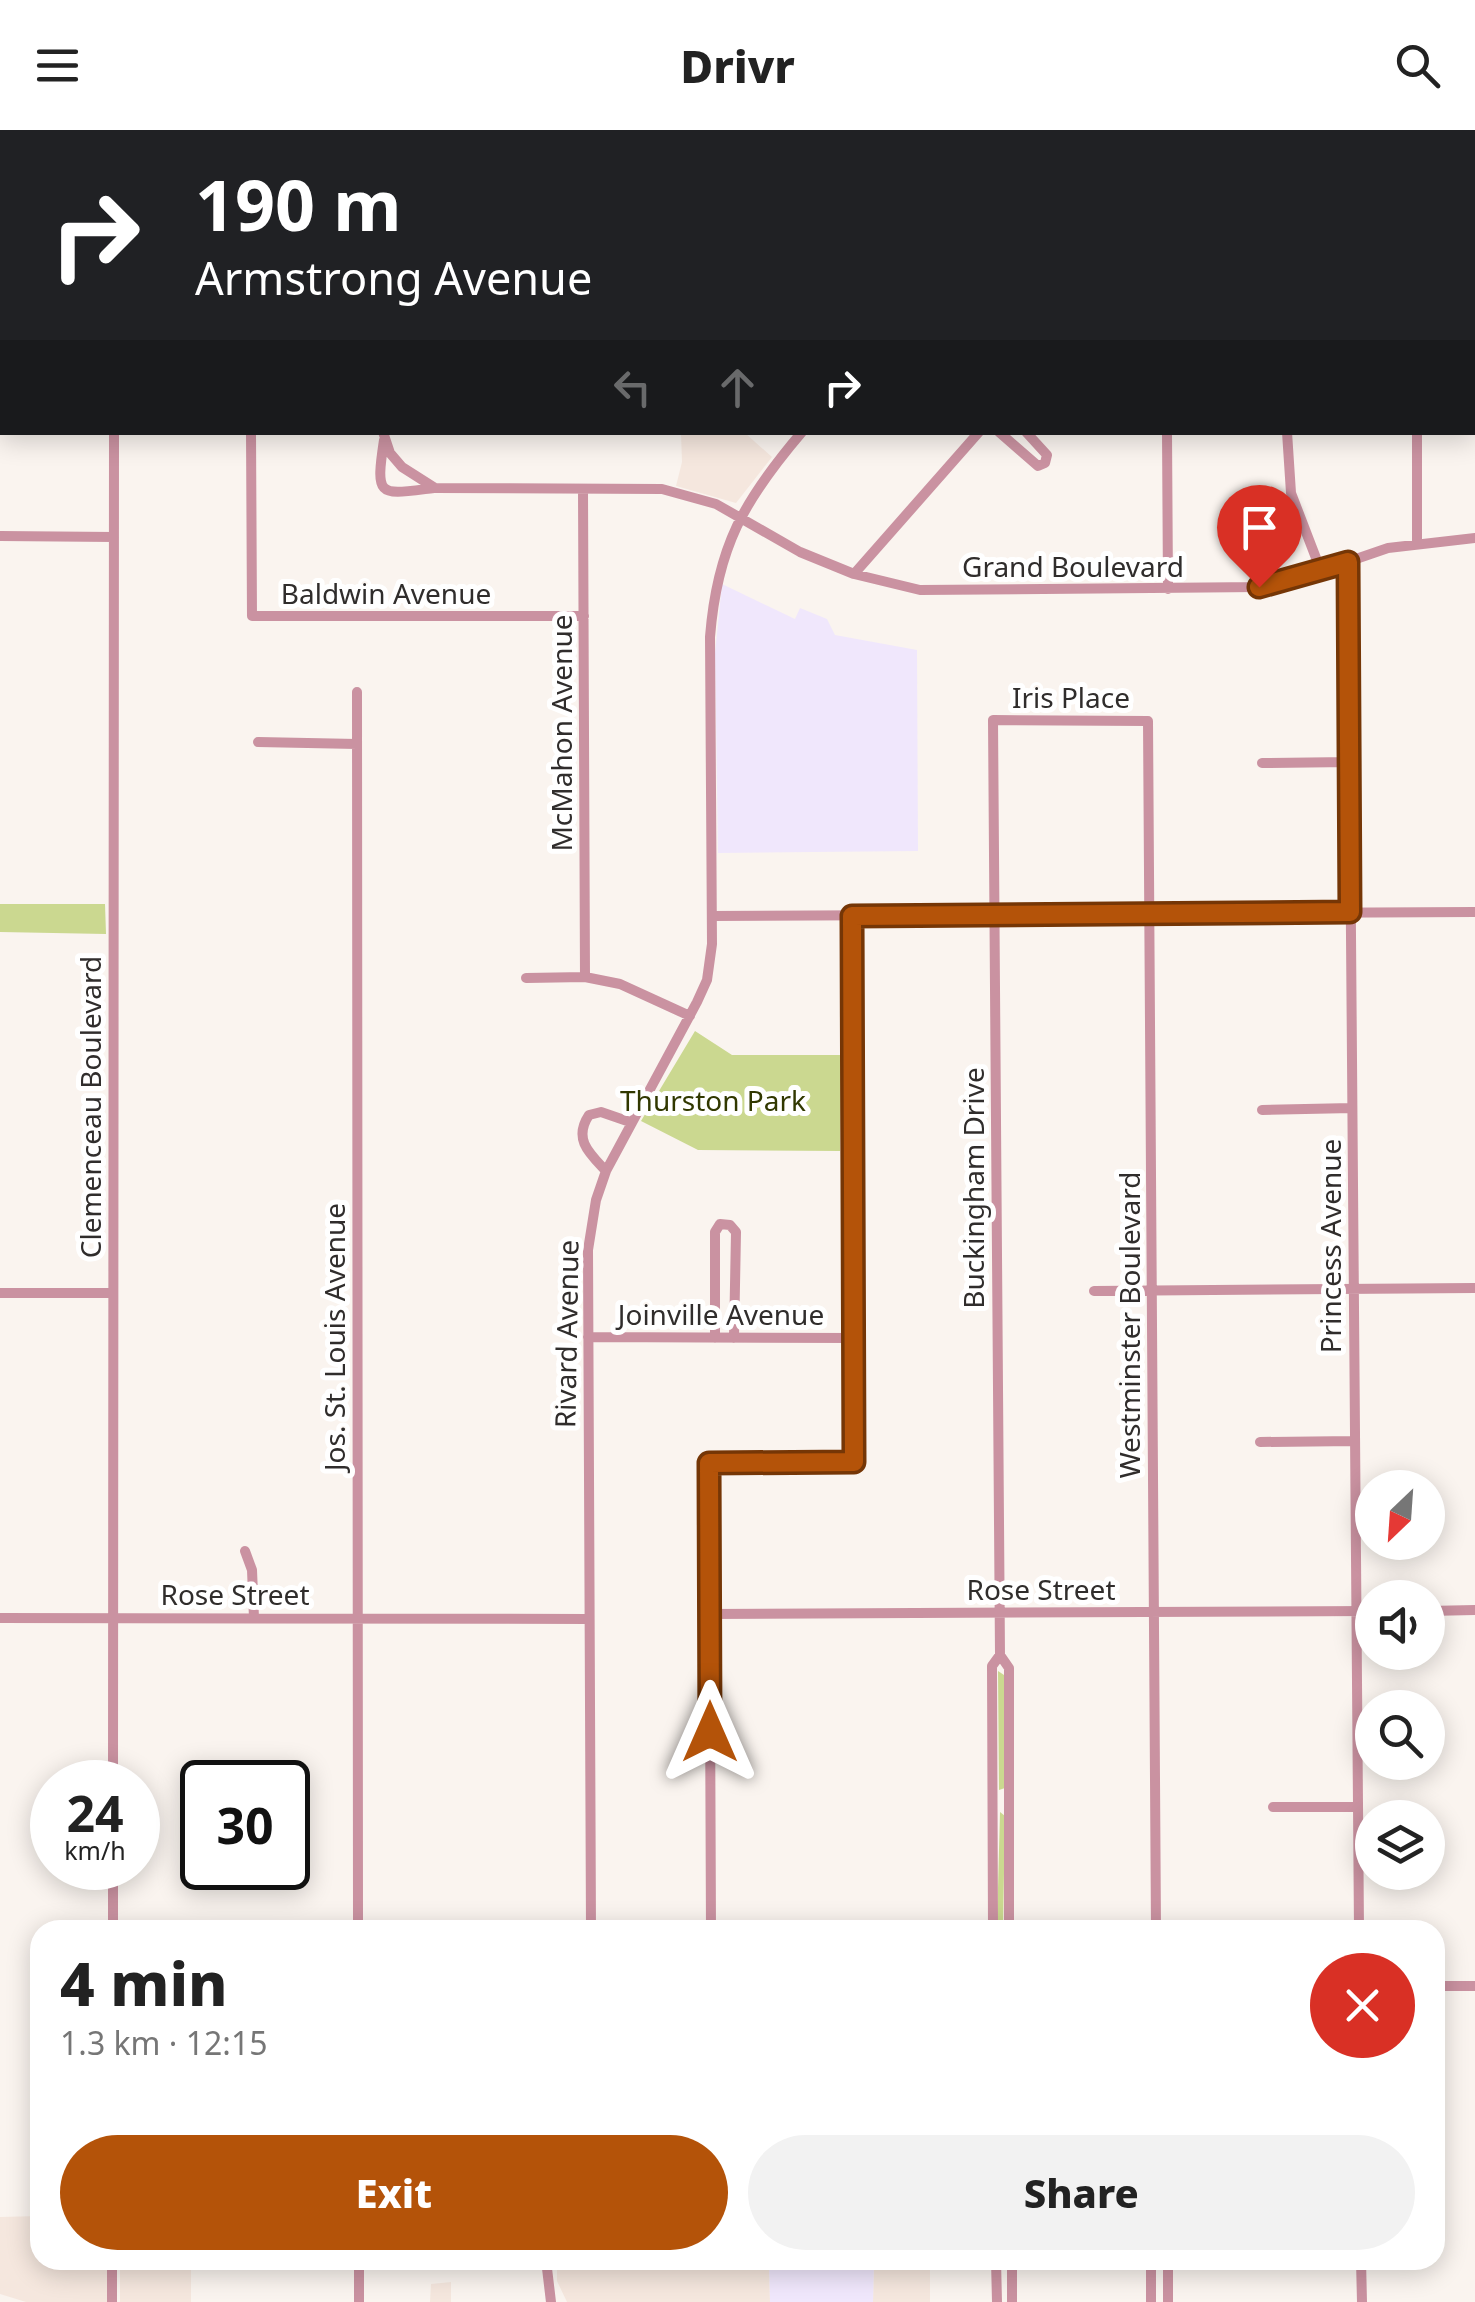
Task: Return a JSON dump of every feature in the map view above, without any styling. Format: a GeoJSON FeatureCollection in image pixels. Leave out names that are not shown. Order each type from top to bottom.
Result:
{"type":"FeatureCollection","features":[{"type":"Feature","properties":{"kind":"street","name":"Clemenceau Boulevard"},"geometry":{"type":"LineString","coordinates":[[113,1760],[114,435]]}},
{"type":"Feature","properties":{"kind":"street","name":"Baldwin Avenue"},"geometry":{"type":"LineString","coordinates":[[251,435],[252,616],[584,616]]}},
{"type":"Feature","properties":{"kind":"street","name":"Rivard Avenue"},"geometry":{"type":"LineString","coordinates":[[591,1920],[588,1250],[596,1200],[606,1171],[706,980],[712,916],[710,637],[719,571],[741,516],[766,473],[799,435]]}},
{"type":"Feature","properties":{"kind":"street"},"geometry":{"type":"LineString","coordinates":[[854,574],[976,435]]}},
{"type":"Feature","properties":{"kind":"street"},"geometry":{"type":"LineString","coordinates":[[1002,435],[1038,466],[1045,463],[1047,455],[1029,435]]}},
{"type":"Feature","properties":{"kind":"street"},"geometry":{"type":"LineString","coordinates":[[1166,435],[1168,589]]}},
{"type":"Feature","properties":{"kind":"street"},"geometry":{"type":"LineString","coordinates":[[1287,435],[1291,493],[1322,571]]}},
{"type":"Feature","properties":{"kind":"street"},"geometry":{"type":"LineString","coordinates":[[1417,435],[1417,542]]}},
{"type":"Feature","properties":{"kind":"street"},"geometry":{"type":"LineString","coordinates":[[384,436],[402,467],[435,488]]}},
{"type":"Feature","properties":{"kind":"street","name":"Grand Boulevard"},"geometry":{"type":"LineString","coordinates":[[384,436],[378,470],[380,484],[387,492],[435,488],[662,489],[716,504],[800,552],[854,574],[920,590],[1259,587],[1417,542],[1475,538]]}},
{"type":"Feature","properties":{"kind":"street","name":"McMahon Avenue"},"geometry":{"type":"LineString","coordinates":[[584,488],[585,977]]}},
{"type":"Feature","properties":{"kind":"street"},"geometry":{"type":"LineString","coordinates":[[0,536],[114,537]]}},
{"type":"Feature","properties":{"kind":"street","name":"Princess Avenue"},"geometry":{"type":"LineString","coordinates":[[1348,562],[1356,1580]]}},
{"type":"Feature","properties":{"kind":"street","name":"Jos. St. Louis Avenue"},"geometry":{"type":"LineString","coordinates":[[357,692],[358,1920]]}},
{"type":"Feature","properties":{"kind":"street","name":"Iris Place"},"geometry":{"type":"LineString","coordinates":[[994,720],[1148,720]]}},
{"type":"Feature","properties":{"kind":"street","name":"Buckingham Drive"},"geometry":{"type":"LineString","coordinates":[[994,720],[1000,1655],[1009,1668],[1010,1920]]}},
{"type":"Feature","properties":{"kind":"street","name":"Westminster Boulevard"},"geometry":{"type":"LineString","coordinates":[[1148,720],[1156,1920]]}},
{"type":"Feature","properties":{"kind":"street"},"geometry":{"type":"LineString","coordinates":[[258,742],[357,744]]}},
{"type":"Feature","properties":{"kind":"street"},"geometry":{"type":"LineString","coordinates":[[1262,763],[1349,762]]}},
{"type":"Feature","properties":{"kind":"street"},"geometry":{"type":"LineString","coordinates":[[712,916],[1475,912]]}},
{"type":"Feature","properties":{"kind":"street"},"geometry":{"type":"LineString","coordinates":[[711,1920],[709,1463],[854,1462],[852,916]]}},
{"type":"Feature","properties":{"kind":"street"},"geometry":{"type":"LineString","coordinates":[[526,978],[585,977],[636,990],[690,1016]]}},
{"type":"Feature","properties":{"kind":"street"},"geometry":{"type":"LineString","coordinates":[[1262,1110],[1352,1108]]}},
{"type":"Feature","properties":{"kind":"street"},"geometry":{"type":"LineString","coordinates":[[606,1171],[585,1149],[583,1124],[590,1115],[601,1112],[630,1122]]}},
{"type":"Feature","properties":{"kind":"street"},"geometry":{"type":"LineString","coordinates":[[715,1338],[714,1232],[720,1224],[730,1225],[736,1232],[734,1338]]}},
{"type":"Feature","properties":{"kind":"street"},"geometry":{"type":"LineString","coordinates":[[1094,1291],[1475,1288]]}},
{"type":"Feature","properties":{"kind":"street"},"geometry":{"type":"LineString","coordinates":[[0,1294],[113,1293]]}},
{"type":"Feature","properties":{"kind":"street","name":"Joinville Avenue"},"geometry":{"type":"LineString","coordinates":[[588,1338],[853,1338]]}},
{"type":"Feature","properties":{"kind":"street"},"geometry":{"type":"LineString","coordinates":[[1260,1442],[1355,1441]]}},
{"type":"Feature","properties":{"kind":"street"},"geometry":{"type":"LineString","coordinates":[[245,1552],[252,1570],[254,1618]]}},
{"type":"Feature","properties":{"kind":"street"},"geometry":{"type":"LineString","coordinates":[[1445,1611],[1475,1610]]}},
{"type":"Feature","properties":{"kind":"street","name":"Rose Street"},"geometry":{"type":"LineString","coordinates":[[710,1614],[1355,1611]]}},
{"type":"Feature","properties":{"kind":"street","name":"Rose Street"},"geometry":{"type":"LineString","coordinates":[[0,1618],[589,1619]]}},
{"type":"Feature","properties":{"kind":"street","name":"Buckingham Drive"},"geometry":{"type":"LineString","coordinates":[[993,1920],[992,1666],[1000,1655]]}},
{"type":"Feature","properties":{"kind":"street","name":"Princess Avenue"},"geometry":{"type":"LineString","coordinates":[[1357,1670],[1358,1800]]}},
{"type":"Feature","properties":{"kind":"street"},"geometry":{"type":"LineString","coordinates":[[1273,1807],[1355,1807]]}},
{"type":"Feature","properties":{"kind":"street"},"geometry":{"type":"LineString","coordinates":[[113,1890],[113,1920]]}},
{"type":"Feature","properties":{"kind":"street","name":"Princess Avenue"},"geometry":{"type":"LineString","coordinates":[[1359,1890],[1359,1920]]}},
{"type":"Feature","properties":{"kind":"street"},"geometry":{"type":"LineString","coordinates":[[1445,1986],[1475,1986]]}},
{"type":"Feature","properties":{"kind":"street"},"geometry":{"type":"LineString","coordinates":[[112,2270],[112,2302]]}},
{"type":"Feature","properties":{"kind":"street"},"geometry":{"type":"LineString","coordinates":[[358,2270],[359,2302]]}},
{"type":"Feature","properties":{"kind":"street"},"geometry":{"type":"LineString","coordinates":[[547,2270],[552,2302]]}},
{"type":"Feature","properties":{"kind":"street"},"geometry":{"type":"LineString","coordinates":[[996,2270],[996,2302]]}},
{"type":"Feature","properties":{"kind":"street"},"geometry":{"type":"LineString","coordinates":[[1012,2270],[1012,2302]]}},
{"type":"Feature","properties":{"kind":"street"},"geometry":{"type":"LineString","coordinates":[[1151,2270],[1151,2302]]}},
{"type":"Feature","properties":{"kind":"street"},"geometry":{"type":"LineString","coordinates":[[1168,2270],[1168,2302]]}},
{"type":"Feature","properties":{"kind":"street"},"geometry":{"type":"LineString","coordinates":[[1362,2270],[1362,2302]]}},
{"type":"Feature","properties":{"kind":"shaded area"},"geometry":{"type":"Polygon","coordinates":[[[681,435],[747,435],[772,457],[736,503],[676,486],[682,462],[681,435]]]}},
{"type":"Feature","properties":{"kind":"shaded area"},"geometry":{"type":"Polygon","coordinates":[[[722,584],[795,619],[800,608],[827,619],[835,635],[917,650],[918,851],[718,853],[715,653],[722,584]]]}},
{"type":"Feature","properties":{"kind":"shaded area"},"geometry":{"type":"Polygon","coordinates":[[[30,2216],[30,2270],[107,2270],[108,2302],[26,2302],[0,2294],[0,2217],[30,2216]]]}},
{"type":"Feature","properties":{"kind":"shaded area"},"geometry":{"type":"Polygon","coordinates":[[[120,2270],[191,2270],[191,2302],[120,2302],[120,2270]]]}},
{"type":"Feature","properties":{"kind":"shaded area"},"geometry":{"type":"Polygon","coordinates":[[[557,2270],[769,2270],[770,2302],[567,2302],[557,2281],[557,2270]]]}},
{"type":"Feature","properties":{"kind":"shaded area"},"geometry":{"type":"Polygon","coordinates":[[[769,2270],[874,2270],[873,2302],[770,2302],[769,2270]]]}},
{"type":"Feature","properties":{"kind":"shaded area"},"geometry":{"type":"Polygon","coordinates":[[[874,2270],[930,2270],[930,2302],[873,2302],[874,2270]]]}},
{"type":"Feature","properties":{"kind":"shaded area"},"geometry":{"type":"Polygon","coordinates":[[[451,2282],[451,2302],[430,2302],[431,2284],[451,2282]]]}},
{"type":"Feature","properties":{"kind":"green space"},"geometry":{"type":"Polygon","coordinates":[[[0,904],[105,904],[106,934],[0,932],[0,904]]]}},
{"type":"Feature","properties":{"kind":"green space","name":"Thurston Park"},"geometry":{"type":"Polygon","coordinates":[[[695,1031],[732,1055],[841,1055],[840,1151],[698,1150],[641,1121],[695,1031]]]}},
{"type":"Feature","properties":{"kind":"green space"},"geometry":{"type":"Polygon","coordinates":[[[998,1671],[1004,1675],[1005,1788],[999,1790],[998,1671]]]}},
{"type":"Feature","properties":{"kind":"green space"},"geometry":{"type":"Polygon","coordinates":[[[1000,1812],[1005,1816],[1003,1920],[997,1920],[1000,1812]]]}},
{"type":"Feature","properties":{"kind":"route"},"geometry":{"type":"LineString","coordinates":[[710,1732],[709,1463],[854,1462],[852,916],[1350,912],[1348,562],[1259,587]]}}]}
